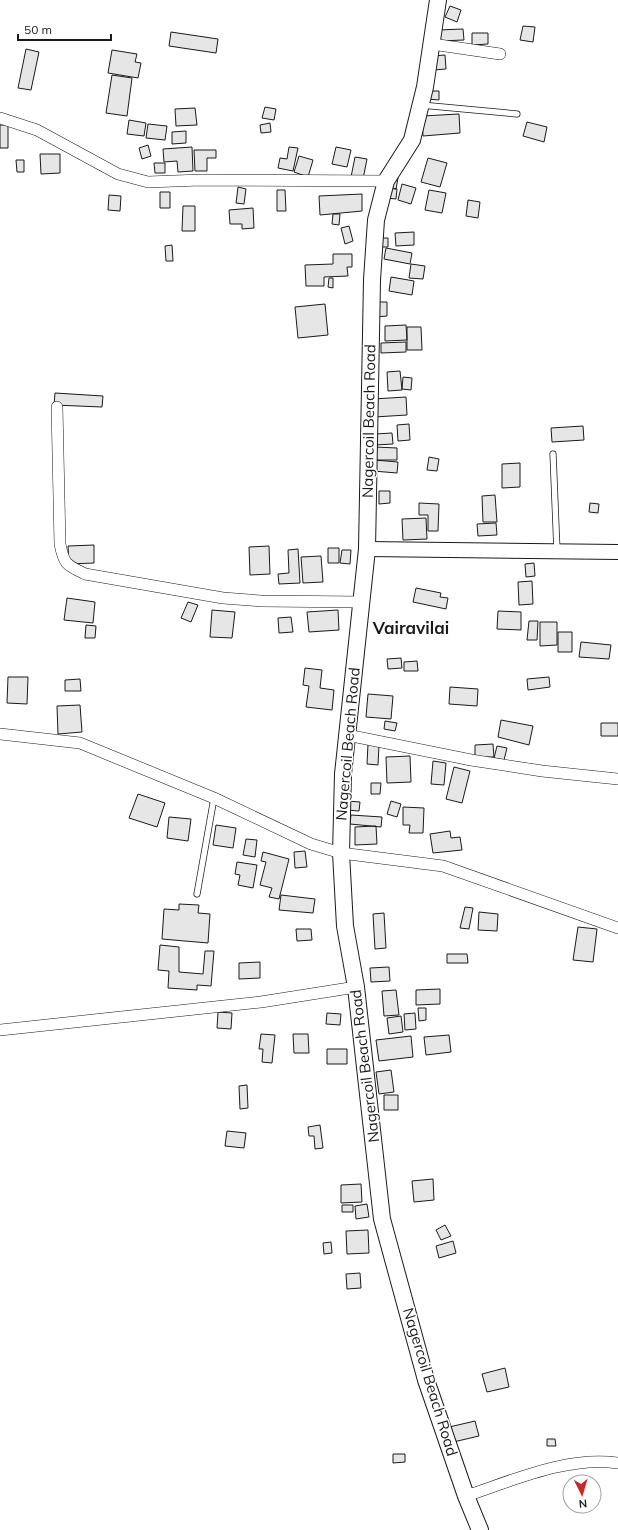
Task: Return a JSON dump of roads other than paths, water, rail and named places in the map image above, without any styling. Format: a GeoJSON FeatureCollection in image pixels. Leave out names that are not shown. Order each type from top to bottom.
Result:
{"type":"FeatureCollection","features":[{"type":"Feature","properties":{"kind":"main road","name":"Nagercoil Beach Road"},"geometry":{"type":"LineString","coordinates":[[438,0],[421,105],[412,140],[386,182],[376,220],[372,280],[367,550],[343,774],[341,853],[345,926],[356,987],[382,1218],[426,1380],[466,1496],[480,1530]]}},
{"type":"Feature","properties":{"kind":"street"},"geometry":{"type":"LineString","coordinates":[[432,44],[500,54]]}},
{"type":"Feature","properties":{"kind":"street"},"geometry":{"type":"LineString","coordinates":[[0,118],[37,130],[118,174],[148,182],[201,180],[386,182]]}},
{"type":"Feature","properties":{"kind":"street"},"geometry":{"type":"LineString","coordinates":[[57,407],[60,544],[62,555],[67,565],[85,574],[223,598],[261,601],[362,602]]}},
{"type":"Feature","properties":{"kind":"street"},"geometry":{"type":"LineString","coordinates":[[367,550],[618,552]]}},
{"type":"Feature","properties":{"kind":"street"},"geometry":{"type":"LineString","coordinates":[[0,734],[80,743],[214,798],[311,844],[341,853],[443,866],[618,928]]}},
{"type":"Feature","properties":{"kind":"street"},"geometry":{"type":"LineString","coordinates":[[347,735],[471,760],[542,771],[618,779]]}},
{"type":"Feature","properties":{"kind":"street"},"geometry":{"type":"LineString","coordinates":[[0,1030],[261,1002],[356,987]]}},
{"type":"Feature","properties":{"kind":"street"},"geometry":{"type":"LineString","coordinates":[[466,1496],[543,1470],[576,1464],[607,1462],[618,1463]]}},
{"type":"Feature","properties":{"kind":"lane"},"geometry":{"type":"LineString","coordinates":[[421,105],[517,114]]}},
{"type":"Feature","properties":{"kind":"lane"},"geometry":{"type":"LineString","coordinates":[[553,454],[557,551]]}},
{"type":"Feature","properties":{"kind":"lane"},"geometry":{"type":"LineString","coordinates":[[197,894],[214,798]]}},
{"type":"Feature","properties":{"kind":"district","name":"Vairavilai"},"geometry":{"type":"Point","coordinates":[411,628]}}]}
